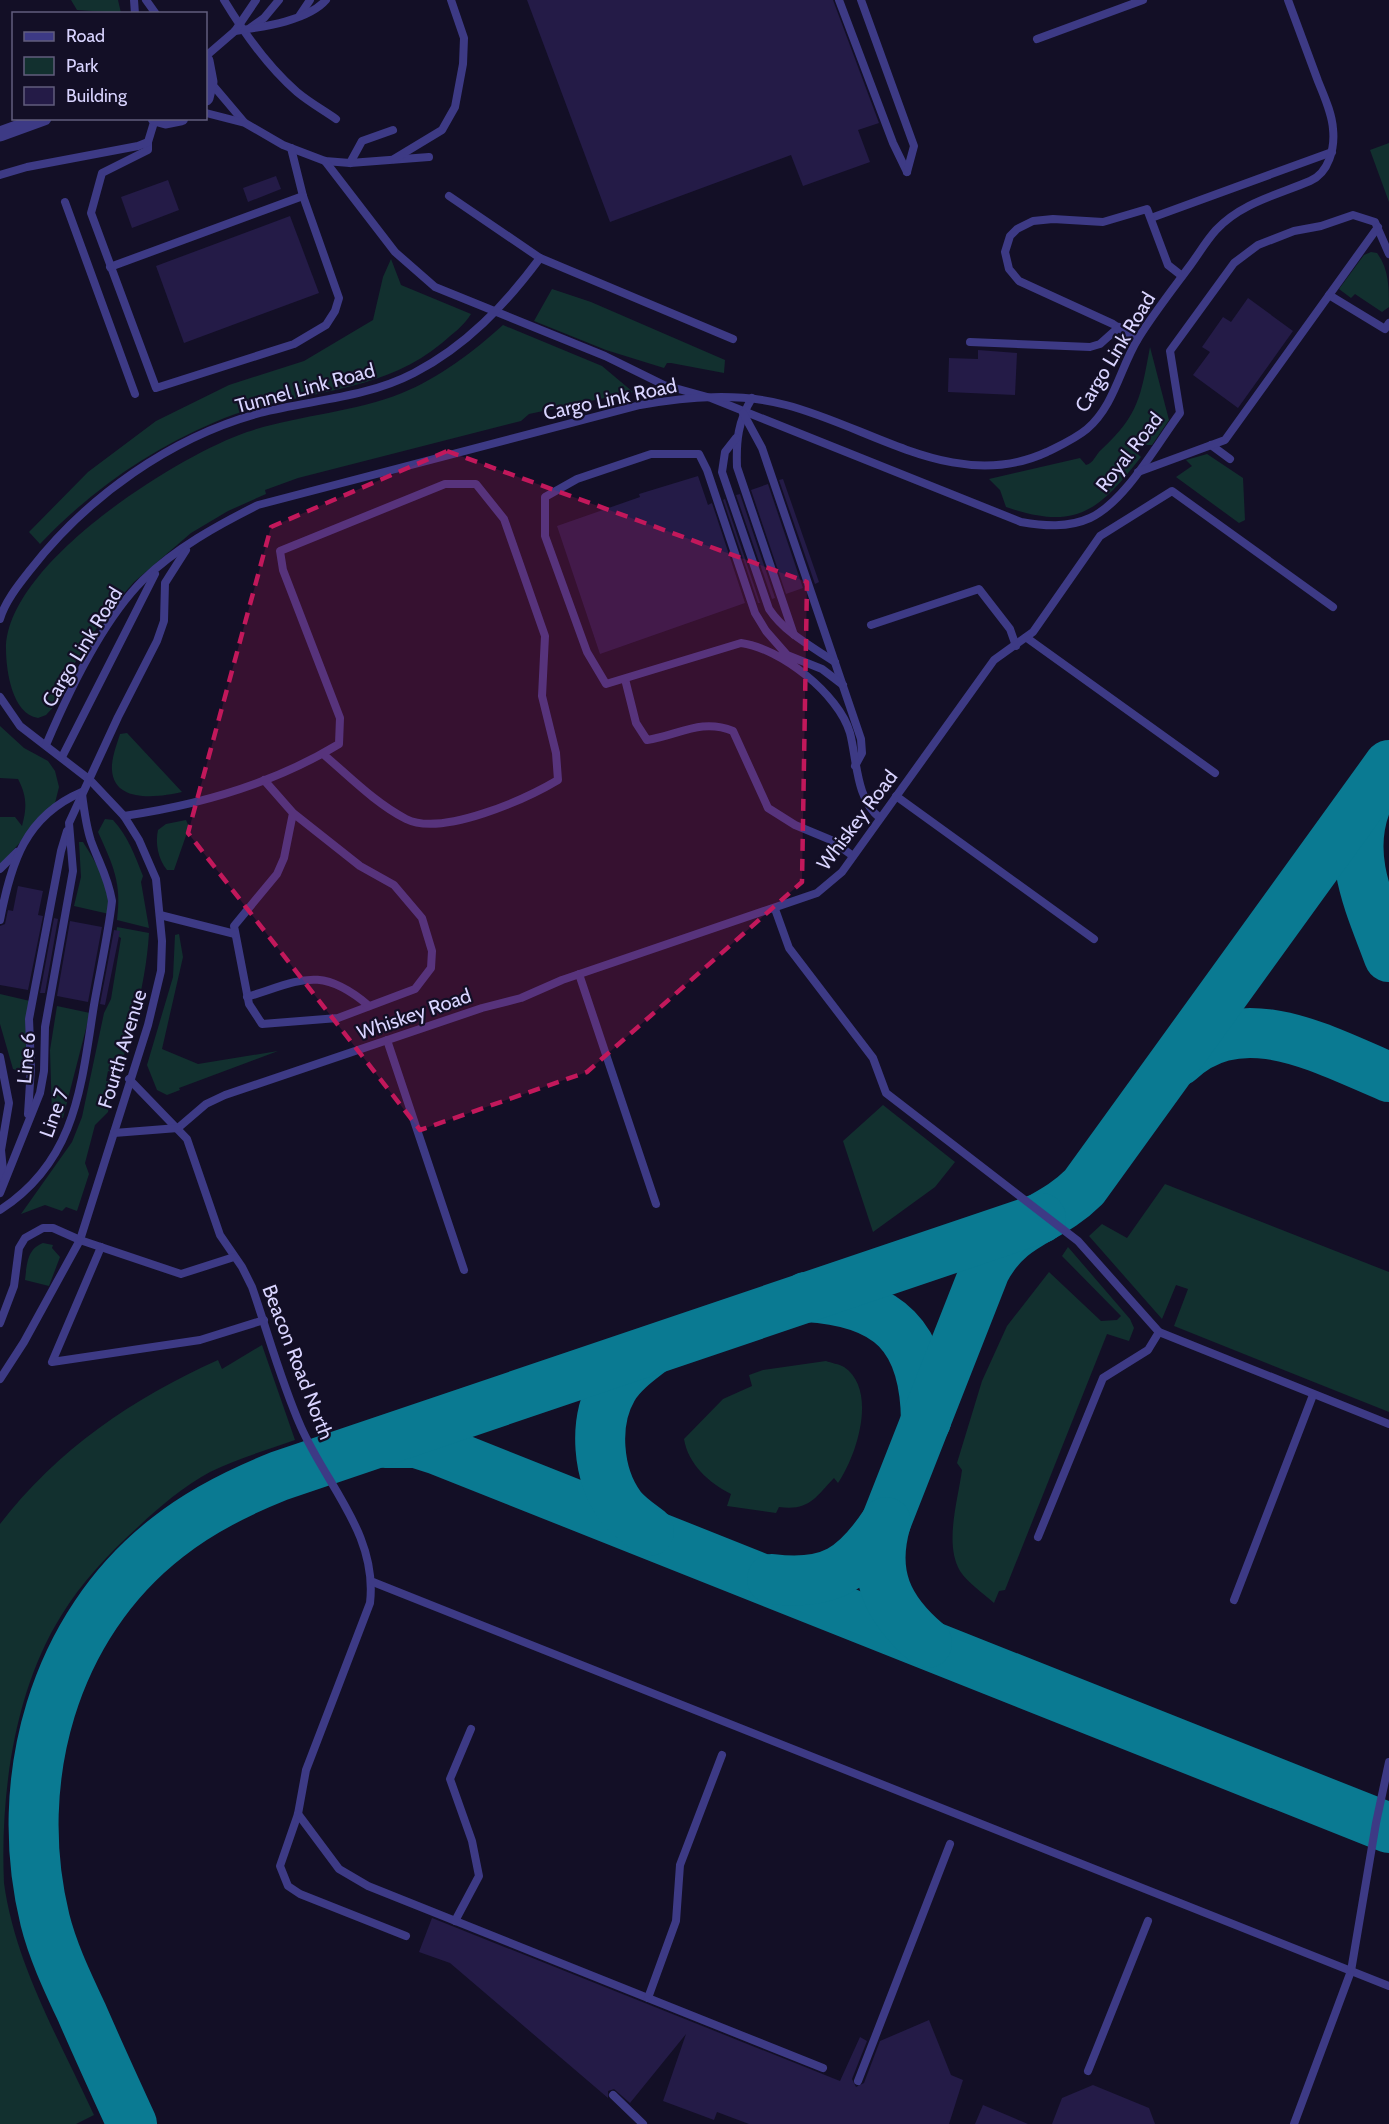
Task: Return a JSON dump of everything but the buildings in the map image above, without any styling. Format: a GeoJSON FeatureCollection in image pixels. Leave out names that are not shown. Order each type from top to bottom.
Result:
{"type":"FeatureCollection","features":[{"type":"Feature","properties":{"kind":"street"},"geometry":{"type":"LineString","coordinates":[[207,94],[210,82],[209,54]]}},
{"type":"Feature","properties":{"kind":"street"},"geometry":{"type":"LineString","coordinates":[[0,134],[36,120]]}},
{"type":"Feature","properties":{"kind":"lane"},"geometry":{"type":"LineString","coordinates":[[225,0],[242,29],[269,63],[297,92],[336,119]]}},
{"type":"Feature","properties":{"kind":"lane"},"geometry":{"type":"LineString","coordinates":[[263,23],[279,0]]}},
{"type":"Feature","properties":{"kind":"lane"},"geometry":{"type":"LineString","coordinates":[[300,15],[310,0]]}},
{"type":"Feature","properties":{"kind":"lane"},"geometry":{"type":"LineString","coordinates":[[235,31],[300,15],[317,9],[326,0]]}},
{"type":"Feature","properties":{"kind":"lane"},"geometry":{"type":"LineString","coordinates":[[393,159],[416,143],[433,136],[450,118],[459,95],[464,38],[451,0]]}},
{"type":"Feature","properties":{"kind":"lane"},"geometry":{"type":"LineString","coordinates":[[839,0],[893,143],[907,172],[915,146],[861,0]]}},
{"type":"Feature","properties":{"kind":"lane"},"geometry":{"type":"LineString","coordinates":[[1037,39],[1143,0]]}},
{"type":"Feature","properties":{"kind":"lane"},"geometry":{"type":"LineString","coordinates":[[1151,218],[1332,152],[1331,117],[1288,0]]}},
{"type":"Feature","properties":{"kind":"lane"},"geometry":{"type":"LineString","coordinates":[[209,54],[235,31],[254,4]]}},
{"type":"Feature","properties":{"kind":"lane"},"geometry":{"type":"LineString","coordinates":[[210,82],[245,123]]}},
{"type":"Feature","properties":{"kind":"lane"},"geometry":{"type":"LineString","coordinates":[[207,112],[245,123],[291,148],[325,161],[350,163],[429,157]]}},
{"type":"Feature","properties":{"kind":"lane"},"geometry":{"type":"LineString","coordinates":[[154,120],[148,150],[102,173],[91,213],[156,388],[294,344],[326,325],[335,312],[339,298],[303,196],[291,148]]}},
{"type":"Feature","properties":{"kind":"lane"},"geometry":{"type":"LineString","coordinates":[[350,163],[362,141],[393,130]]}},
{"type":"Feature","properties":{"kind":"lane"},"geometry":{"type":"LineString","coordinates":[[0,175],[148,142]]}},
{"type":"Feature","properties":{"kind":"lane","name":"Cargo Link Road"},"geometry":{"type":"LineString","coordinates":[[46,745],[67,697],[118,612],[143,580],[190,543],[222,523],[258,505],[640,405],[678,399],[752,398],[828,418],[936,461],[967,466],[1000,465],[1035,457],[1068,442],[1087,429],[1102,411],[1117,386],[1137,340],[1216,230],[1252,204],[1313,180],[1325,168],[1332,152]]}},
{"type":"Feature","properties":{"kind":"lane","name":"Royal Road"},"geometry":{"type":"LineString","coordinates":[[325,161],[395,252],[435,287],[604,356],[664,385],[711,398],[743,413],[1021,522],[1050,526],[1090,518],[1107,507],[1136,473],[1180,413],[1170,351],[1234,263],[1258,245],[1353,215],[1376,222],[1378,227]]}},
{"type":"Feature","properties":{"kind":"lane"},"geometry":{"type":"LineString","coordinates":[[110,267],[303,196]]}},
{"type":"Feature","properties":{"kind":"lane"},"geometry":{"type":"LineString","coordinates":[[449,196],[540,258],[733,339]]}},
{"type":"Feature","properties":{"kind":"lane"},"geometry":{"type":"LineString","coordinates":[[65,202],[135,394]]}},
{"type":"Feature","properties":{"kind":"lane"},"geometry":{"type":"LineString","coordinates":[[1137,340],[1119,327],[1019,281],[1006,261],[1006,244],[1017,229],[1043,219],[1103,222],[1118,220],[1147,209],[1168,265],[1182,276]]}},
{"type":"Feature","properties":{"kind":"lane"},"geometry":{"type":"LineString","coordinates":[[1378,227],[1389,254]]}},
{"type":"Feature","properties":{"kind":"lane"},"geometry":{"type":"LineString","coordinates":[[1136,473],[1225,440],[1378,227]]}},
{"type":"Feature","properties":{"kind":"lane","name":"Tunnel Link Road"},"geometry":{"type":"LineString","coordinates":[[0,619],[23,579],[48,547],[75,520],[126,479],[201,436],[259,414],[374,389],[411,374],[448,354],[481,326],[512,294],[540,258]]}},
{"type":"Feature","properties":{"kind":"lane"},"geometry":{"type":"LineString","coordinates":[[1329,295],[1385,329],[1389,322]]}},
{"type":"Feature","properties":{"kind":"lane"},"geometry":{"type":"LineString","coordinates":[[970,342],[1095,347],[1119,327]]}},
{"type":"Feature","properties":{"kind":"lane"},"geometry":{"type":"LineString","coordinates":[[752,398],[743,413],[736,438],[737,467],[794,635]]}},
{"type":"Feature","properties":{"kind":"lane"},"geometry":{"type":"LineString","coordinates":[[743,413],[762,448],[861,739],[862,753],[855,766]]}},
{"type":"Feature","properties":{"kind":"lane"},"geometry":{"type":"LineString","coordinates":[[736,438],[725,452],[722,472],[769,609],[778,623],[836,663]]}},
{"type":"Feature","properties":{"kind":"lane"},"geometry":{"type":"LineString","coordinates":[[1211,445],[1230,459]]}},
{"type":"Feature","properties":{"kind":"lane"},"geometry":{"type":"LineString","coordinates":[[843,685],[822,669],[787,655],[766,631],[755,613],[707,470],[699,454],[651,454],[577,479],[544,497],[545,536],[587,652],[606,684],[741,643],[754,645],[791,665],[828,695],[849,731],[855,766],[871,811],[880,818]]}},
{"type":"Feature","properties":{"kind":"lane"},"geometry":{"type":"LineString","coordinates":[[124,816],[175,808],[264,780],[323,754],[339,744],[340,718],[283,570],[280,551],[445,484],[476,484],[504,519],[545,636],[543,696],[556,753],[558,780],[530,797],[459,821],[440,824],[408,820],[380,801],[323,754]]}},
{"type":"Feature","properties":{"kind":"lane","name":"Whiskey Road"},"geometry":{"type":"LineString","coordinates":[[178,1128],[206,1104],[225,1095],[387,1040],[521,998],[579,974],[775,909],[817,893],[830,885],[994,660],[1027,638],[1100,536],[1172,491],[1333,607]]}},
{"type":"Feature","properties":{"kind":"lane"},"geometry":{"type":"LineString","coordinates":[[0,1192],[27,1122],[31,1067],[29,1019],[61,851],[82,792],[158,641],[164,621],[165,583],[190,543]]}},
{"type":"Feature","properties":{"kind":"lane"},"geometry":{"type":"LineString","coordinates":[[62,758],[157,570]]}},
{"type":"Feature","properties":{"kind":"lane"},"geometry":{"type":"LineString","coordinates":[[871,625],[979,589],[1010,629],[1016,646]]}},
{"type":"Feature","properties":{"kind":"lane"},"geometry":{"type":"LineString","coordinates":[[1027,638],[1215,773]]}},
{"type":"Feature","properties":{"kind":"lane"},"geometry":{"type":"LineString","coordinates":[[625,679],[636,723],[647,740],[687,729],[717,724],[734,731],[768,808],[795,825],[831,840],[853,856]]}},
{"type":"Feature","properties":{"kind":"lane"},"geometry":{"type":"LineString","coordinates":[[0,697],[20,726],[46,745]]}},
{"type":"Feature","properties":{"kind":"lane","name":"Fourth Avenue"},"geometry":{"type":"LineString","coordinates":[[0,1379],[24,1342],[80,1240],[129,1079],[148,1025],[161,971],[160,915],[156,879],[139,840],[124,816],[90,780],[46,745]]}},
{"type":"Feature","properties":{"kind":"lane"},"geometry":{"type":"LineString","coordinates":[[264,780],[293,813],[360,866],[394,885],[422,918],[432,951],[431,968],[415,989],[338,1018],[262,1024],[247,997],[234,926],[277,874],[284,858],[293,813]]}},
{"type":"Feature","properties":{"kind":"lane"},"geometry":{"type":"LineString","coordinates":[[0,869],[22,846],[45,815],[59,802],[82,792]]}},
{"type":"Feature","properties":{"kind":"lane","name":"Line 7"},"geometry":{"type":"LineString","coordinates":[[0,1210],[21,1197],[42,1174],[74,1115],[84,1074],[112,901],[109,879],[85,822],[82,792]]}},
{"type":"Feature","properties":{"kind":"lane"},"geometry":{"type":"LineString","coordinates":[[896,796],[1094,939]]}},
{"type":"Feature","properties":{"kind":"lane","name":"Line 6"},"geometry":{"type":"LineString","coordinates":[[27,1122],[40,1093],[44,1071],[45,1027],[73,871],[69,824]]}},
{"type":"Feature","properties":{"kind":"lane"},"geometry":{"type":"LineString","coordinates":[[0,920],[8,879],[22,846]]}},
{"type":"Feature","properties":{"kind":"lane"},"geometry":{"type":"LineString","coordinates":[[775,909],[789,948],[873,1058],[886,1094],[1078,1242],[1159,1332],[1389,1424]]}},
{"type":"Feature","properties":{"kind":"lane"},"geometry":{"type":"LineString","coordinates":[[160,915],[235,934]]}},
{"type":"Feature","properties":{"kind":"lane"},"geometry":{"type":"LineString","coordinates":[[579,974],[656,1204]]}},
{"type":"Feature","properties":{"kind":"lane"},"geometry":{"type":"LineString","coordinates":[[247,997],[316,977],[348,988],[369,1006]]}},
{"type":"Feature","properties":{"kind":"lane"},"geometry":{"type":"LineString","coordinates":[[387,1040],[464,1270]]}},
{"type":"Feature","properties":{"kind":"lane"},"geometry":{"type":"LineString","coordinates":[[0,1057],[9,1103],[1,1150],[4,1182]]}},
{"type":"Feature","properties":{"kind":"lane","name":"Beacon Road North"},"geometry":{"type":"LineString","coordinates":[[129,1079],[178,1128],[192,1151],[220,1235],[247,1276],[301,1427],[356,1525],[368,1554],[373,1582],[370,1603],[306,1770],[298,1814],[280,1866],[288,1886],[300,1894],[406,1936]]}},
{"type":"Feature","properties":{"kind":"lane"},"geometry":{"type":"LineString","coordinates":[[114,1132],[178,1128]]}},
{"type":"Feature","properties":{"kind":"lane"},"geometry":{"type":"LineString","coordinates":[[0,1323],[14,1286],[20,1248],[25,1238],[43,1228],[53,1228],[80,1240],[181,1274],[234,1257]]}},
{"type":"Feature","properties":{"kind":"lane"},"geometry":{"type":"LineString","coordinates":[[101,1247],[52,1362],[200,1340],[264,1320]]}},
{"type":"Feature","properties":{"kind":"lane"},"geometry":{"type":"LineString","coordinates":[[1038,1536],[1103,1378],[1148,1350],[1159,1332]]}},
{"type":"Feature","properties":{"kind":"lane"},"geometry":{"type":"LineString","coordinates":[[1234,1600],[1313,1395]]}},
{"type":"Feature","properties":{"kind":"lane"},"geometry":{"type":"LineString","coordinates":[[373,1582],[1389,1986]]}},
{"type":"Feature","properties":{"kind":"lane"},"geometry":{"type":"LineString","coordinates":[[455,1921],[479,1876],[472,1841],[450,1779],[471,1729]]}},
{"type":"Feature","properties":{"kind":"lane"},"geometry":{"type":"LineString","coordinates":[[648,1998],[676,1921],[680,1865],[722,1755]]}},
{"type":"Feature","properties":{"kind":"lane"},"geometry":{"type":"LineString","coordinates":[[1294,2124],[1351,1971],[1376,1822],[1389,1762]]}},
{"type":"Feature","properties":{"kind":"lane"},"geometry":{"type":"LineString","coordinates":[[298,1814],[339,1869],[368,1886],[823,2068]]}},
{"type":"Feature","properties":{"kind":"lane"},"geometry":{"type":"LineString","coordinates":[[858,2082],[950,1844]]}},
{"type":"Feature","properties":{"kind":"lane"},"geometry":{"type":"LineString","coordinates":[[1088,2071],[1148,1921]]}},
{"type":"Feature","properties":{"kind":"lane"},"geometry":{"type":"LineString","coordinates":[[612,2096],[643,2124]]}},
{"type":"Feature","properties":{"kind":"highlighted area"},"geometry":{"type":"Polygon","coordinates":[[[447,451],[807,582],[802,882],[587,1072],[420,1130],[188,833],[271,527],[447,451]]]}},
{"type":"Feature","properties":{"kind":"green space"},"geometry":{"type":"Polygon","coordinates":[[[71,0],[118,0],[121,12],[106,12],[77,10],[71,0]]]}},
{"type":"Feature","properties":{"kind":"green space"},"geometry":{"type":"Polygon","coordinates":[[[1389,143],[1389,202],[1370,150],[1389,143]]]}},
{"type":"Feature","properties":{"kind":"green space"},"geometry":{"type":"Polygon","coordinates":[[[1371,252],[1377,253],[1381,259],[1388,279],[1389,307],[1382,312],[1355,294],[1351,298],[1339,289],[1364,255],[1371,252]]]}},
{"type":"Feature","properties":{"kind":"green space"},"geometry":{"type":"Polygon","coordinates":[[[391,259],[401,285],[471,314],[442,343],[416,361],[389,374],[332,391],[244,411],[215,422],[167,446],[121,474],[79,507],[40,544],[29,532],[88,472],[156,421],[229,385],[304,361],[373,320],[383,277],[391,259]]]}},
{"type":"Feature","properties":{"kind":"green space"},"geometry":{"type":"Polygon","coordinates":[[[552,289],[591,302],[725,360],[724,373],[671,363],[667,363],[664,368],[606,350],[534,321],[552,289]]]}},
{"type":"Feature","properties":{"kind":"green space"},"geometry":{"type":"Polygon","coordinates":[[[503,325],[602,366],[633,392],[529,414],[521,421],[298,478],[265,490],[266,494],[228,511],[191,533],[134,582],[105,615],[73,666],[58,702],[46,715],[38,718],[29,715],[22,708],[12,690],[6,658],[13,616],[34,583],[63,550],[100,518],[139,489],[179,464],[247,432],[383,400],[416,387],[455,364],[503,325]]]}},
{"type":"Feature","properties":{"kind":"green space"},"geometry":{"type":"Polygon","coordinates":[[[1150,347],[1169,420],[1152,445],[1142,445],[1132,436],[1125,442],[1141,457],[1126,476],[1098,503],[1068,516],[1051,517],[1030,514],[1006,507],[1000,490],[989,479],[1080,458],[1086,465],[1114,437],[1131,414],[1141,391],[1150,347]]]}},
{"type":"Feature","properties":{"kind":"green space"},"geometry":{"type":"Polygon","coordinates":[[[1207,454],[1243,478],[1245,520],[1239,523],[1176,477],[1192,466],[1186,460],[1207,454]]]}},
{"type":"Feature","properties":{"kind":"green space"},"geometry":{"type":"Polygon","coordinates":[[[0,726],[24,748],[48,761],[55,771],[59,787],[55,803],[0,865],[0,817],[15,817],[22,826],[25,797],[18,779],[0,778],[0,726]]]}},
{"type":"Feature","properties":{"kind":"green space"},"geometry":{"type":"Polygon","coordinates":[[[127,733],[182,792],[139,796],[121,788],[115,781],[112,761],[120,734],[127,733]]]}},
{"type":"Feature","properties":{"kind":"green space"},"geometry":{"type":"Polygon","coordinates":[[[105,819],[113,820],[118,826],[137,861],[143,876],[141,882],[149,928],[117,920],[118,895],[115,875],[98,832],[105,819]]]}},
{"type":"Feature","properties":{"kind":"green space"},"geometry":{"type":"Polygon","coordinates":[[[186,820],[189,827],[174,870],[167,870],[158,851],[158,830],[166,824],[186,820]]]}},
{"type":"Feature","properties":{"kind":"green space"},"geometry":{"type":"Polygon","coordinates":[[[79,842],[83,842],[102,876],[107,893],[109,914],[74,906],[81,877],[79,842]]]}},
{"type":"Feature","properties":{"kind":"green space"},"geometry":{"type":"Polygon","coordinates":[[[117,927],[149,933],[145,969],[134,1022],[118,1074],[108,1071],[106,1081],[113,1082],[108,1112],[95,1125],[85,1163],[89,1174],[77,1211],[66,1207],[62,1211],[45,1205],[21,1214],[72,1142],[82,1117],[104,1013],[111,999],[121,938],[116,935],[117,927]]]}},
{"type":"Feature","properties":{"kind":"green space"},"geometry":{"type":"Polygon","coordinates":[[[179,934],[183,957],[162,1049],[198,1064],[278,1051],[179,1088],[180,1090],[167,1095],[157,1090],[147,1065],[173,977],[175,935],[179,934]]]}},
{"type":"Feature","properties":{"kind":"green space"},"geometry":{"type":"Polygon","coordinates":[[[0,994],[30,1001],[24,1068],[19,1071],[13,1069],[0,1024],[0,994]]]}},
{"type":"Feature","properties":{"kind":"green space"},"geometry":{"type":"Polygon","coordinates":[[[57,1006],[90,1013],[63,1118],[52,1116],[50,1050],[57,1006]]]}},
{"type":"Feature","properties":{"kind":"green space"},"geometry":{"type":"Polygon","coordinates":[[[883,1105],[955,1162],[935,1187],[873,1232],[843,1141],[883,1105]]]}},
{"type":"Feature","properties":{"kind":"green space"},"geometry":{"type":"Polygon","coordinates":[[[1165,1184],[1389,1272],[1389,1412],[1174,1326],[1188,1289],[1176,1285],[1162,1319],[1089,1236],[1102,1224],[1127,1238],[1165,1184]]]}},
{"type":"Feature","properties":{"kind":"green space"},"geometry":{"type":"Polygon","coordinates":[[[43,1243],[53,1245],[52,1248],[60,1257],[49,1286],[25,1280],[31,1253],[43,1243]]]}},
{"type":"Feature","properties":{"kind":"green space"},"geometry":{"type":"Polygon","coordinates":[[[1068,1247],[1130,1319],[1134,1328],[1129,1341],[1107,1334],[1005,1590],[999,1591],[994,1603],[971,1584],[960,1571],[953,1548],[954,1522],[962,1470],[957,1463],[982,1381],[1007,1326],[1049,1272],[1101,1321],[1117,1320],[1121,1316],[1062,1256],[1068,1247]]]}},
{"type":"Feature","properties":{"kind":"green space"},"geometry":{"type":"Polygon","coordinates":[[[262,1345],[295,1440],[210,1472],[181,1490],[146,1519],[106,1558],[77,1592],[45,1645],[32,1677],[21,1710],[8,1780],[3,1850],[4,1883],[18,1943],[28,1972],[94,2115],[76,2124],[0,2124],[0,1524],[46,1472],[98,1428],[156,1391],[187,1375],[218,1360],[222,1369],[262,1345]]]}},
{"type":"Feature","properties":{"kind":"green space"},"geometry":{"type":"Polygon","coordinates":[[[826,1361],[844,1367],[854,1377],[860,1391],[862,1406],[857,1440],[852,1456],[838,1483],[834,1478],[811,1502],[798,1507],[779,1507],[776,1513],[727,1506],[731,1494],[701,1472],[690,1457],[684,1439],[723,1399],[752,1386],[749,1375],[763,1370],[826,1361]]]}},
{"type":"Feature","properties":{"kind":"taxiway"},"geometry":{"type":"LineString","coordinates":[[886,1522],[985,1270],[1007,1241],[1031,1223],[1071,1199],[1084,1187],[1389,765]]}},
{"type":"Feature","properties":{"kind":"taxiway"},"geometry":{"type":"LineString","coordinates":[[1367,802],[1358,842],[1359,861],[1368,899],[1389,957]]}},
{"type":"Feature","properties":{"kind":"taxiway"},"geometry":{"type":"LineString","coordinates":[[1179,1061],[1203,1044],[1229,1035],[1256,1033],[1283,1037],[1310,1045],[1389,1077]]}},
{"type":"Feature","properties":{"kind":"taxiway"},"geometry":{"type":"LineString","coordinates":[[132,2124],[66,1979],[48,1932],[36,1867],[34,1814],[39,1761],[51,1710],[70,1661],[95,1615],[128,1573],[168,1537],[194,1518],[235,1495],[279,1476],[1041,1218]]}},
{"type":"Feature","properties":{"kind":"taxiway"},"geometry":{"type":"LineString","coordinates":[[806,1297],[835,1300],[860,1307],[880,1316],[897,1329],[909,1346],[918,1366],[924,1391],[926,1421]]}},
{"type":"Feature","properties":{"kind":"taxiway"},"geometry":{"type":"LineString","coordinates":[[649,1531],[621,1507],[613,1494],[603,1464],[600,1432],[602,1416],[613,1388],[625,1373],[650,1352]]}},
{"type":"Feature","properties":{"kind":"taxiway"},"geometry":{"type":"LineString","coordinates":[[385,1443],[416,1443],[438,1450],[1389,1828]]}},
{"type":"Feature","properties":{"kind":"taxiway"},"geometry":{"type":"LineString","coordinates":[[772,1579],[810,1580],[839,1571],[863,1552],[886,1522],[880,1558],[886,1589],[902,1617],[927,1643]]}}]}
